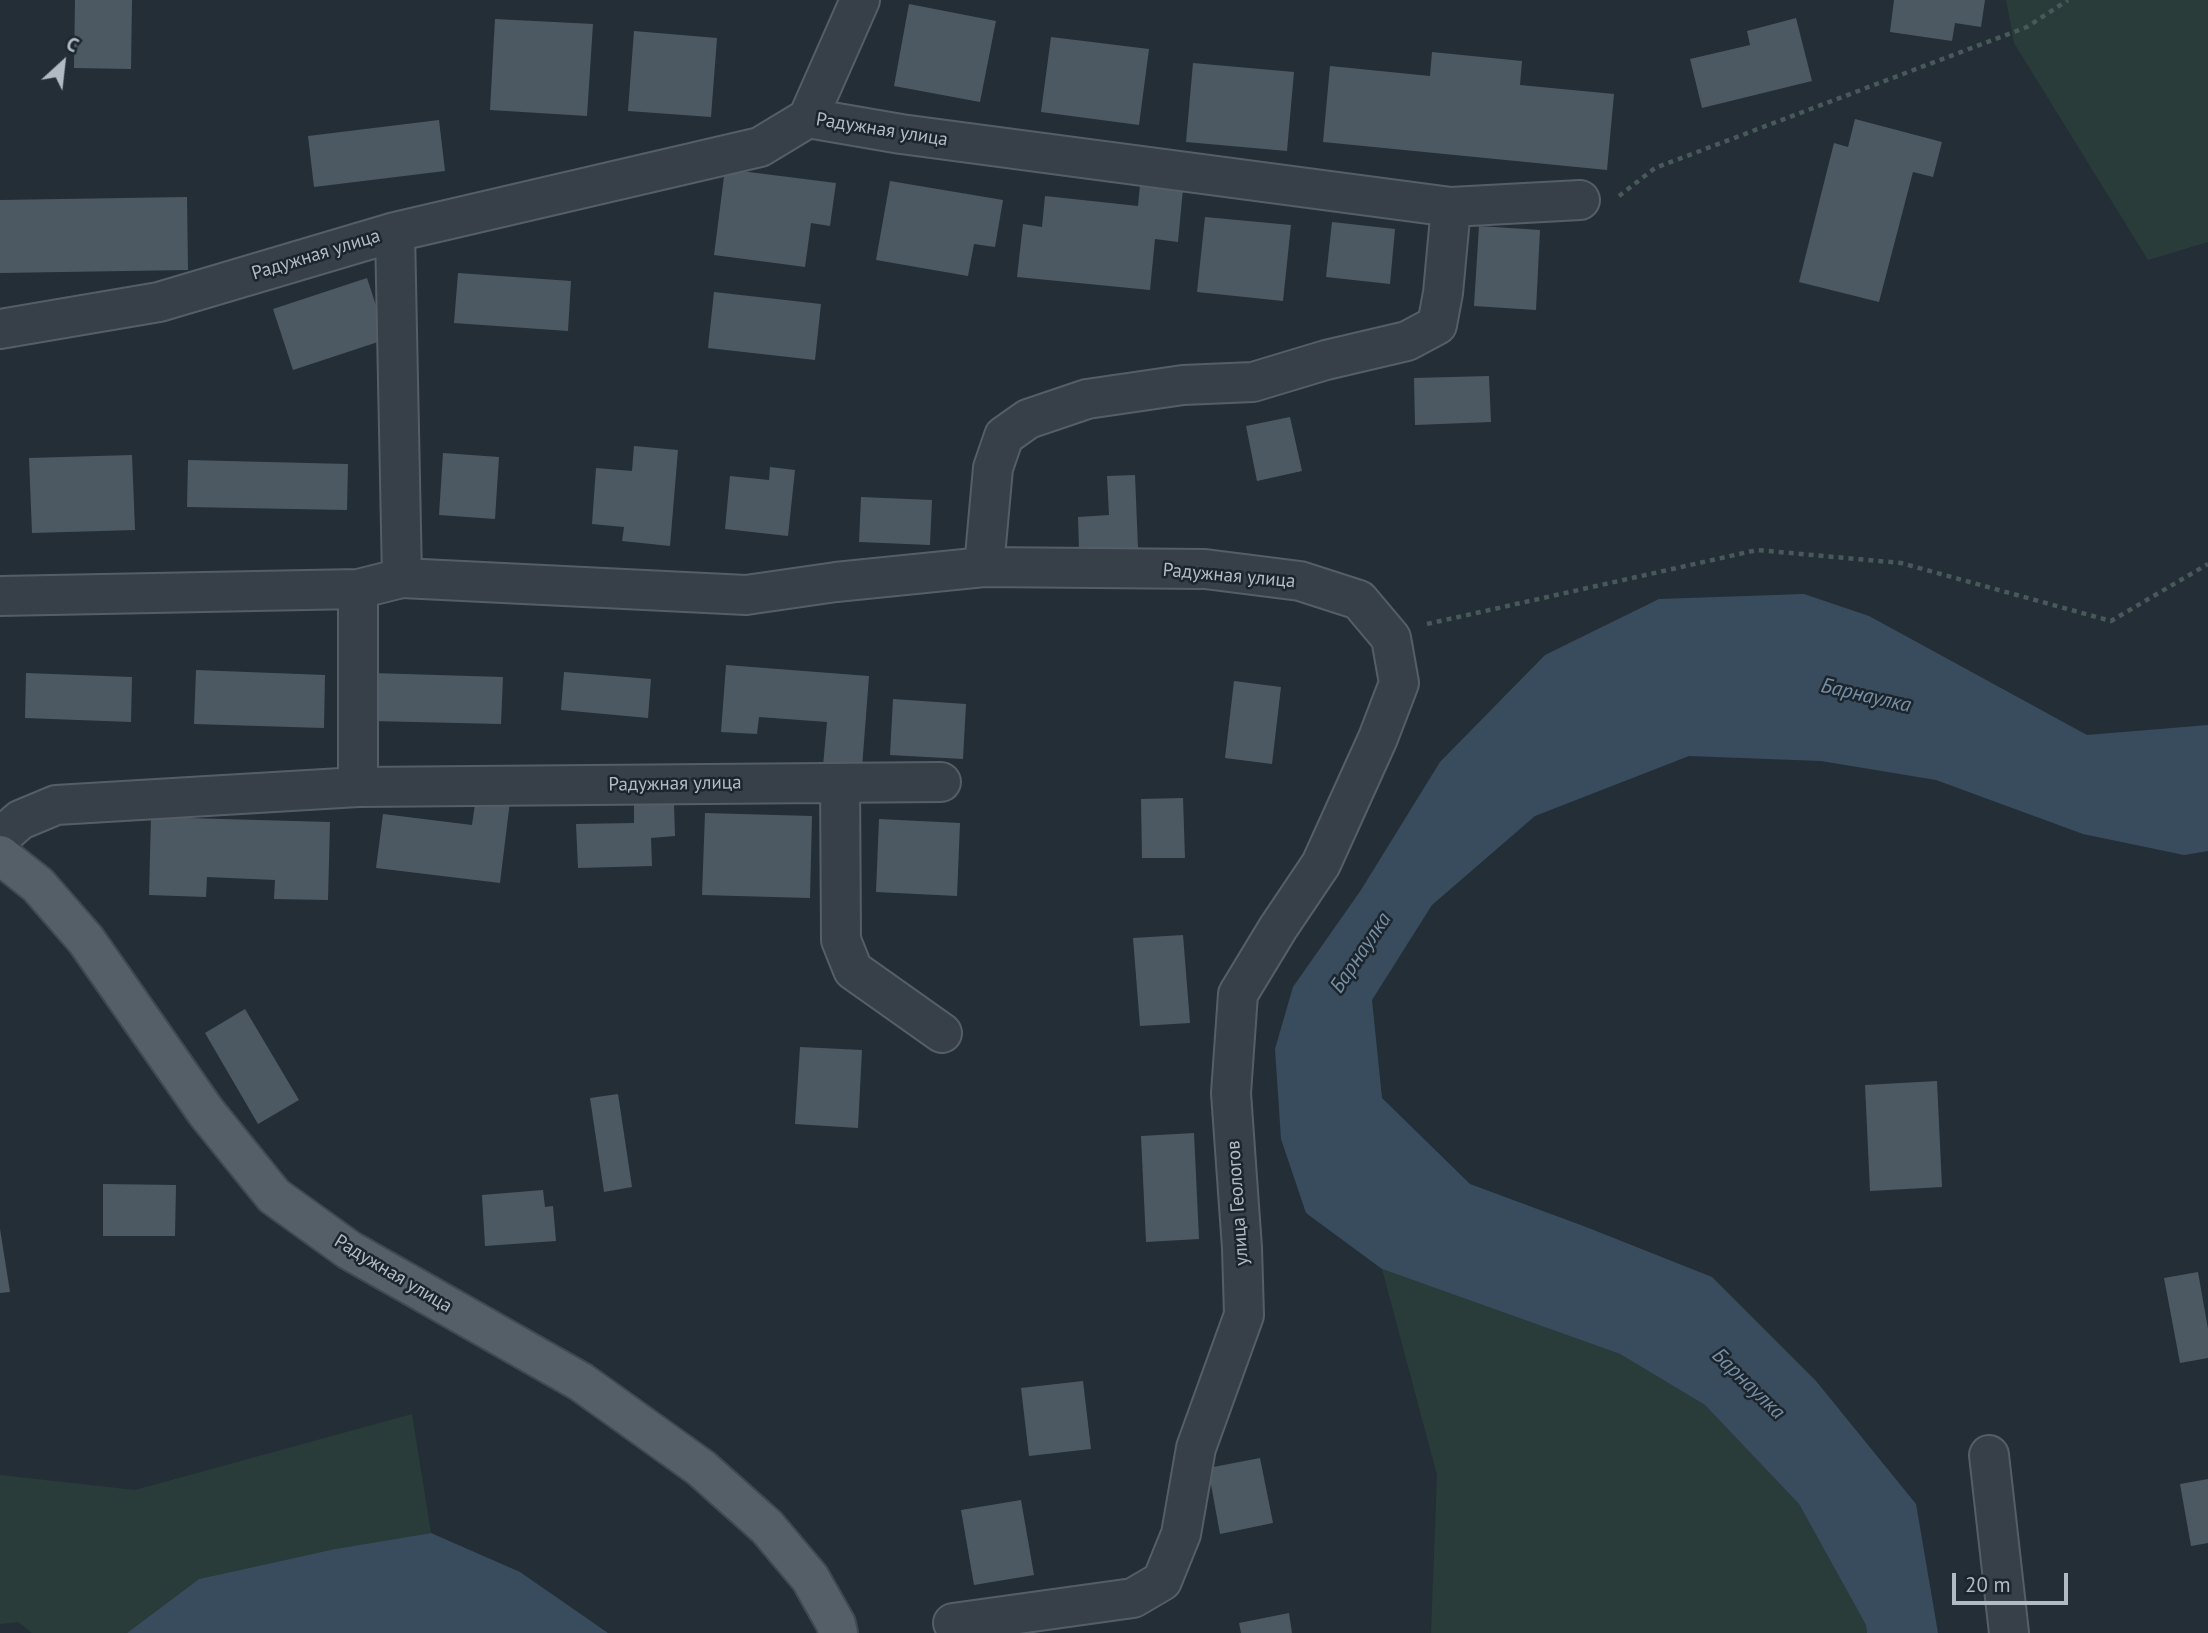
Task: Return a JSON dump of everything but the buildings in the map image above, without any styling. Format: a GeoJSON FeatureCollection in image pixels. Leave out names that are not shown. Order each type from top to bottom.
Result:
{"type":"FeatureCollection","features":[{"type":"Feature","properties":{"kind":"main road","name":"Радужная улица"},"geometry":{"type":"LineString","coordinates":[[0,855],[38,885],[86,940],[206,1112],[274,1196],[349,1250],[581,1382],[701,1468],[766,1527],[810,1578],[836,1624],[838,1633]]}},
{"type":"Feature","properties":{"kind":"street"},"geometry":{"type":"LineString","coordinates":[[808,118],[860,0]]}},
{"type":"Feature","properties":{"kind":"street","name":"Радужная улица"},"geometry":{"type":"LineString","coordinates":[[0,329],[159,302],[395,232],[760,147],[808,118],[915,136],[1451,207],[1580,200]]}},
{"type":"Feature","properties":{"kind":"street"},"geometry":{"type":"LineString","coordinates":[[985,567],[993,468],[1004,436],[1028,419],[1087,399],[1182,385],[1253,382],[1326,360],[1407,341],[1437,325],[1443,293],[1451,207]]}},
{"type":"Feature","properties":{"kind":"street"},"geometry":{"type":"LineString","coordinates":[[395,232],[402,578]]}},
{"type":"Feature","properties":{"kind":"street","name":"Радужная улица"},"geometry":{"type":"LineString","coordinates":[[0,596],[358,589],[402,578],[746,595],[836,582],[985,567],[1205,569],[1300,581],[1359,600],[1404,629]]}},
{"type":"Feature","properties":{"kind":"street"},"geometry":{"type":"LineString","coordinates":[[358,589],[358,787]]}},
{"type":"Feature","properties":{"kind":"street","name":"улица Геологов"},"geometry":{"type":"LineString","coordinates":[[953,1623],[1133,1598],[1162,1581],[1181,1534],[1196,1448],[1244,1315],[1231,1093],[1238,994],[1321,864],[1378,738],[1399,683],[1404,629]]}},
{"type":"Feature","properties":{"kind":"street","name":"Радужная улица"},"geometry":{"type":"LineString","coordinates":[[0,838],[20,820],[56,805],[358,787],[941,782]]}},
{"type":"Feature","properties":{"kind":"street"},"geometry":{"type":"LineString","coordinates":[[840,783],[841,940],[853,970],[942,1033]]}},
{"type":"Feature","properties":{"kind":"street"},"geometry":{"type":"LineString","coordinates":[[1989,1455],[2009,1633]]}},
{"type":"Feature","properties":{"kind":"path"},"geometry":{"type":"LineString","coordinates":[[1580,200],[1620,196],[1654,168],[2027,27],[2068,0]]}},
{"type":"Feature","properties":{"kind":"path"},"geometry":{"type":"LineString","coordinates":[[1404,629],[1757,550],[1900,563],[2110,621],[2208,564]]}},
{"type":"Feature","properties":{"kind":"green space"},"geometry":{"type":"Polygon","coordinates":[[[2006,0],[2208,0],[2208,242],[2148,260],[2014,43],[2006,0]]]}},
{"type":"Feature","properties":{"kind":"green space"},"geometry":{"type":"Polygon","coordinates":[[[1382,1269],[1620,1354],[1705,1405],[1799,1504],[1866,1625],[1867,1633],[1431,1633],[1437,1475],[1382,1269]]]}},
{"type":"Feature","properties":{"kind":"green space"},"geometry":{"type":"Polygon","coordinates":[[[412,1414],[431,1533],[335,1549],[199,1579],[127,1633],[32,1633],[18,1622],[0,1624],[0,1475],[135,1490],[412,1414]]]}},
{"type":"Feature","properties":{"kind":"water","name":"Барнаулка"},"geometry":{"type":"Polygon","coordinates":[[[1804,594],[1869,616],[2087,735],[2208,725],[2208,851],[2184,855],[2083,834],[1936,780],[1821,761],[1689,756],[1535,816],[1432,905],[1372,1000],[1382,1098],[1470,1184],[1712,1277],[1816,1381],[1916,1504],[1938,1633],[1867,1633],[1866,1625],[1799,1504],[1705,1405],[1620,1354],[1382,1269],[1306,1213],[1281,1139],[1275,1049],[1293,987],[1361,890],[1440,762],[1545,655],[1659,599],[1804,594]]]}},
{"type":"Feature","properties":{"kind":"water"},"geometry":{"type":"Polygon","coordinates":[[[431,1533],[520,1572],[608,1633],[127,1633],[199,1579],[335,1549],[431,1533]]]}}]}
